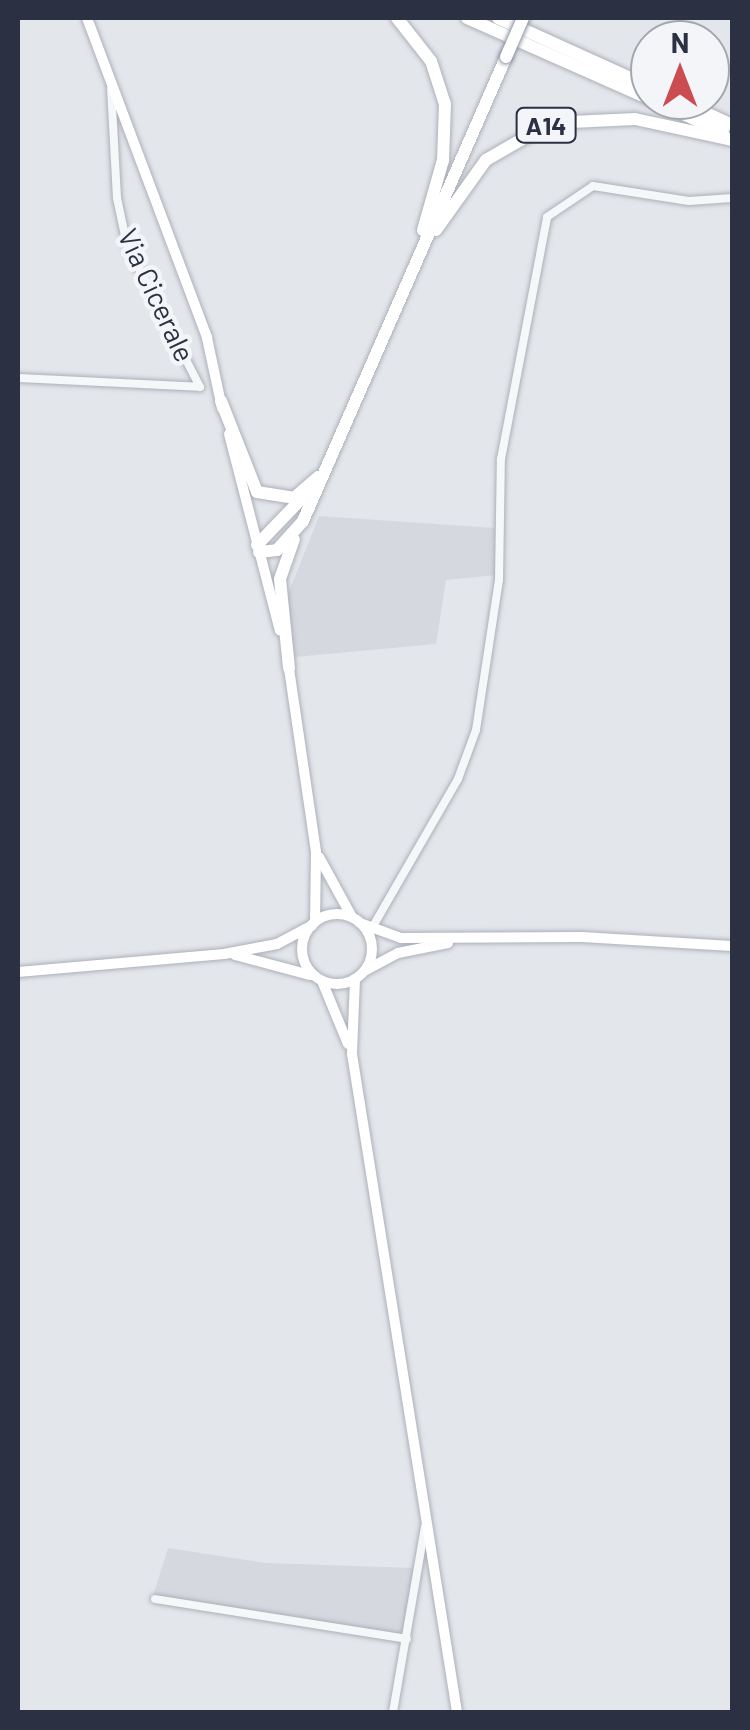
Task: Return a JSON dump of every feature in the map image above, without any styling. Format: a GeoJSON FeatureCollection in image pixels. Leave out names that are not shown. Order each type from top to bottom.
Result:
{"type":"FeatureCollection","features":[{"type":"Feature","properties":{"kind":"highway","name":"A14"},"geometry":{"type":"LineString","coordinates":[[397,18],[431,62],[447,119],[417,257]]}},
{"type":"Feature","properties":{"kind":"highway","name":"A14"},"geometry":{"type":"LineString","coordinates":[[467,18],[630,91]]}},
{"type":"Feature","properties":{"kind":"highway","name":"A14"},"geometry":{"type":"LineString","coordinates":[[498,18],[630,75]]}},
{"type":"Feature","properties":{"kind":"highway","name":"A14"},"geometry":{"type":"LineString","coordinates":[[325,467],[521,18],[630,74]]}},
{"type":"Feature","properties":{"kind":"highway","name":"A14"},"geometry":{"type":"LineString","coordinates":[[417,257],[477,170],[536,128],[587,118],[635,119],[732,138]]}},
{"type":"Feature","properties":{"kind":"highway","name":"A14"},"geometry":{"type":"LineString","coordinates":[[694,120],[732,138]]}},
{"type":"Feature","properties":{"kind":"highway"},"geometry":{"type":"LineString","coordinates":[[221,402],[257,492],[285,500],[313,485]]}},
{"type":"Feature","properties":{"kind":"highway"},"geometry":{"type":"LineString","coordinates":[[258,548],[295,512],[325,467]]}},
{"type":"Feature","properties":{"kind":"highway"},"geometry":{"type":"LineString","coordinates":[[290,668],[280,579],[325,467]]}},
{"type":"Feature","properties":{"kind":"highway"},"geometry":{"type":"LineString","coordinates":[[258,548],[278,550],[298,530]]}},
{"type":"Feature","properties":{"kind":"main road"},"geometry":{"type":"LineString","coordinates":[[88,18],[207,338],[290,668],[316,852],[313,924],[302,948],[352,1054],[458,1712]]}},
{"type":"Feature","properties":{"kind":"main road"},"geometry":{"type":"LineString","coordinates":[[316,852],[371,941],[360,975],[352,1054]]}},
{"type":"Feature","properties":{"kind":"main road"},"geometry":{"type":"LineString","coordinates":[[18,972],[224,954],[276,944],[313,924],[356,920],[401,938],[582,937],[732,946]]}},
{"type":"Feature","properties":{"kind":"main road"},"geometry":{"type":"LineString","coordinates":[[224,954],[284,963],[319,979],[360,975],[398,953],[464,939]]}},
{"type":"Feature","properties":{"kind":"street","name":"Via Cicerale"},"geometry":{"type":"LineString","coordinates":[[18,378],[200,387],[127,244],[117,198],[111,80]]}},
{"type":"Feature","properties":{"kind":"street"},"geometry":{"type":"LineString","coordinates":[[371,929],[397,894],[476,730],[499,580],[501,458],[547,217],[593,186],[689,201],[732,198]]}},
{"type":"Feature","properties":{"kind":"street"},"geometry":{"type":"LineString","coordinates":[[393,1712],[426,1497]]}},
{"type":"Feature","properties":{"kind":"street"},"geometry":{"type":"LineString","coordinates":[[155,1598],[407,1639]]}},
{"type":"Feature","properties":{"kind":"shaded area"},"geometry":{"type":"Polygon","coordinates":[[[319,516],[495,528],[496,575],[446,580],[436,644],[295,657],[286,599],[319,516]]]}},
{"type":"Feature","properties":{"kind":"shaded area"},"geometry":{"type":"Polygon","coordinates":[[[168,1548],[266,1563],[414,1568],[402,1635],[153,1596],[168,1548]]]}}]}
